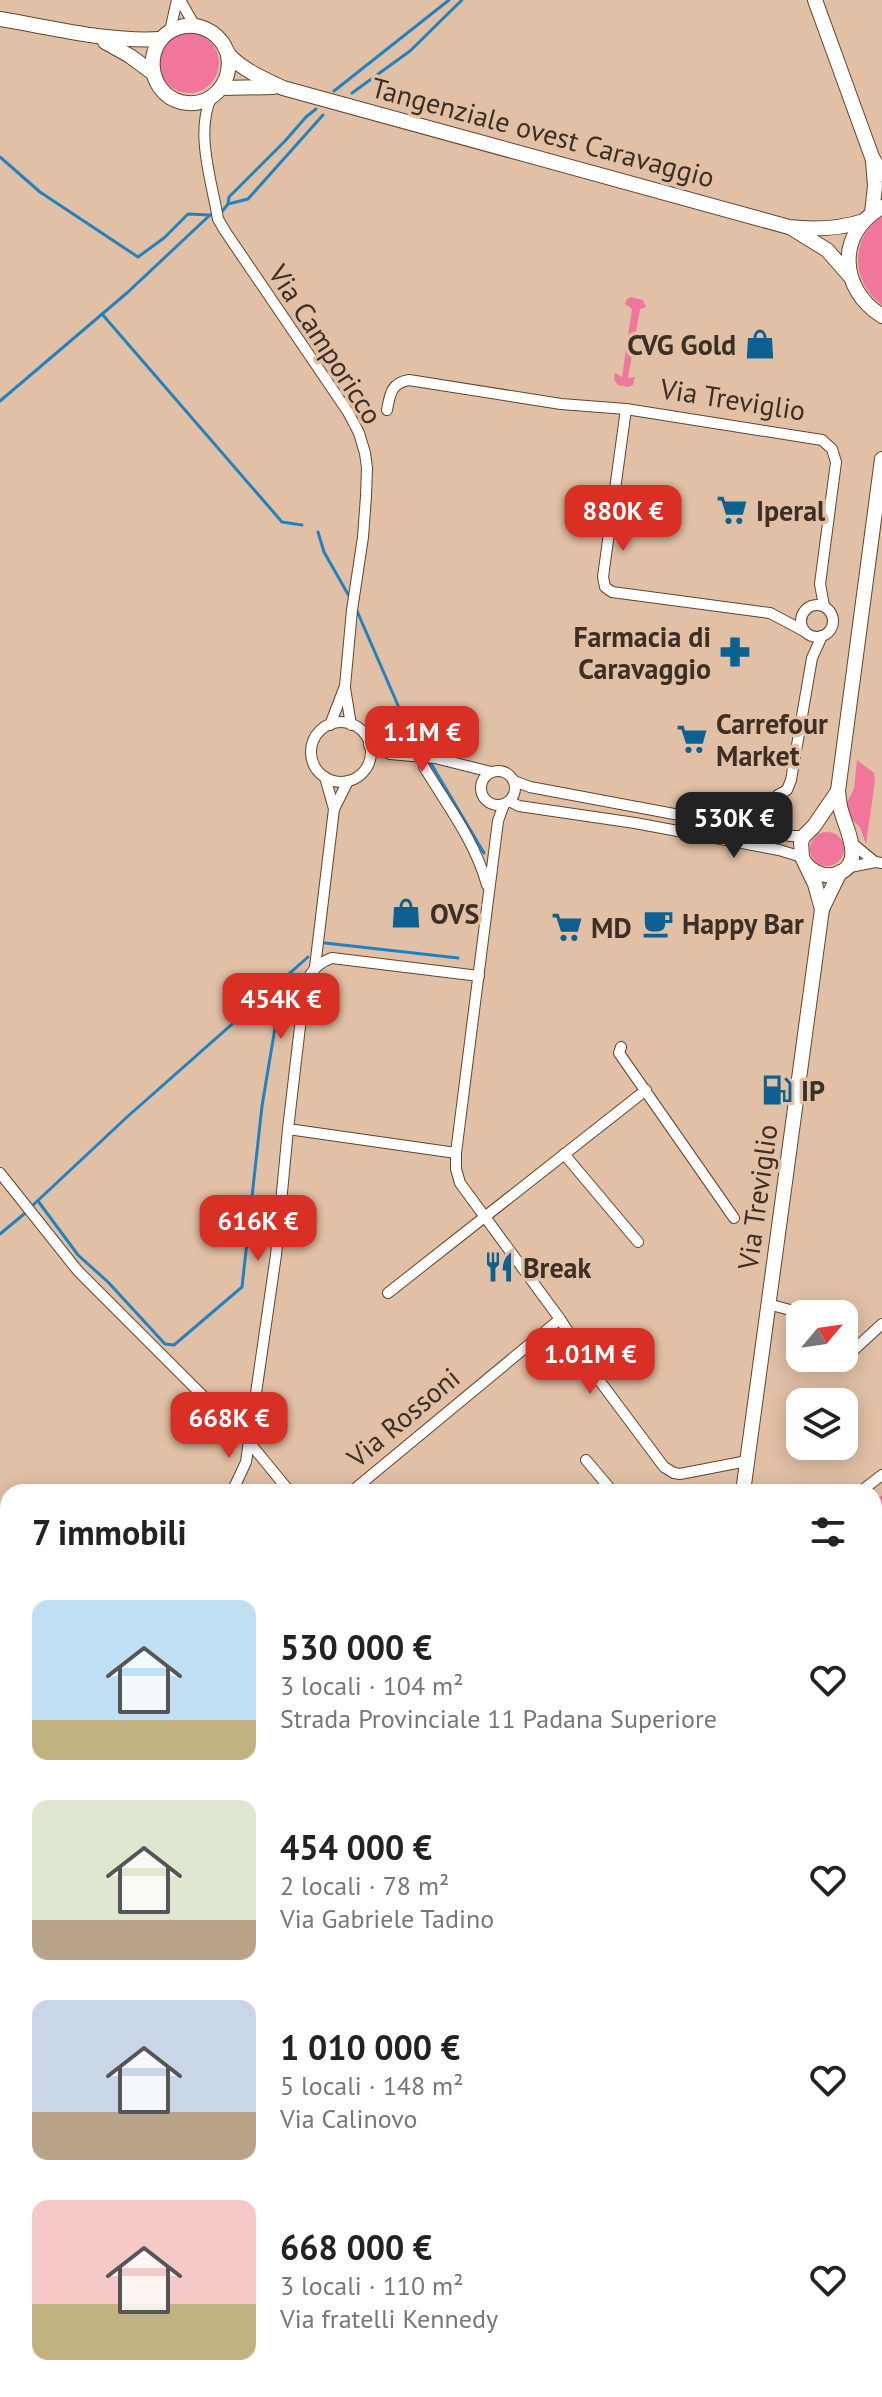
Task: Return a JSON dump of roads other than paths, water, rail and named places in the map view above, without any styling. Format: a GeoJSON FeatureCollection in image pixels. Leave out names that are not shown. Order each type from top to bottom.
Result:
{"type":"FeatureCollection","features":[{"type":"Feature","properties":{"kind":"main road"},"geometry":{"type":"LineString","coordinates":[[815,0],[872,157],[882,174]]}},
{"type":"Feature","properties":{"kind":"main road"},"geometry":{"type":"LineString","coordinates":[[0,19],[93,37],[126,40],[166,35],[181,27],[195,26]]}},
{"type":"Feature","properties":{"kind":"main road","name":"Tangenziale ovest Caravaggio"},"geometry":{"type":"LineString","coordinates":[[195,26],[214,34],[223,43],[228,55],[283,88],[789,227],[847,226],[873,214]]}},
{"type":"Feature","properties":{"kind":"main road"},"geometry":{"type":"LineString","coordinates":[[153,73],[152,59],[166,35]]}},
{"type":"Feature","properties":{"kind":"main road"},"geometry":{"type":"LineString","coordinates":[[93,37],[130,56],[153,73],[164,92],[183,102]]}},
{"type":"Feature","properties":{"kind":"main road"},"geometry":{"type":"LineString","coordinates":[[216,93],[228,76],[228,55]]}},
{"type":"Feature","properties":{"kind":"main road","name":"Tangenziale ovest Caravaggio"},"geometry":{"type":"LineString","coordinates":[[183,102],[197,103],[216,93],[283,88]]}},
{"type":"Feature","properties":{"kind":"main road"},"geometry":{"type":"LineString","coordinates":[[851,277],[849,252],[854,235],[873,214],[875,186],[872,157]]}},
{"type":"Feature","properties":{"kind":"main road","name":"Tangenziale ovest Caravaggio"},"geometry":{"type":"LineString","coordinates":[[789,227],[827,250],[851,277],[861,298],[882,316]]}},
{"type":"Feature","properties":{"kind":"main road"},"geometry":{"type":"LineString","coordinates":[[822,909],[852,857],[852,841],[838,791],[882,459]]}},
{"type":"Feature","properties":{"kind":"main road"},"geometry":{"type":"LineString","coordinates":[[822,909],[800,850],[809,831],[838,791]]}},
{"type":"Feature","properties":{"kind":"main road"},"geometry":{"type":"LineString","coordinates":[[809,831],[831,822],[839,825],[852,841]]}},
{"type":"Feature","properties":{"kind":"main road"},"geometry":{"type":"LineString","coordinates":[[803,860],[817,873],[825,875],[843,870]]}},
{"type":"Feature","properties":{"kind":"main road","name":"Via Treviglio"},"geometry":{"type":"LineString","coordinates":[[744,1484],[822,909]]}},
{"type":"Feature","properties":{"kind":"street"},"geometry":{"type":"LineString","coordinates":[[178,0],[195,26]]}},
{"type":"Feature","properties":{"kind":"street"},"geometry":{"type":"LineString","coordinates":[[166,35],[178,0]]}},
{"type":"Feature","properties":{"kind":"street","name":"Via Camporicco"},"geometry":{"type":"LineString","coordinates":[[203,133],[206,109],[216,93]]}},
{"type":"Feature","properties":{"kind":"street","name":"Via Camporicco"},"geometry":{"type":"LineString","coordinates":[[183,102],[198,119],[203,133],[218,219],[359,433],[367,468],[366,496],[345,686],[330,725]]}},
{"type":"Feature","properties":{"kind":"street","name":"Via Treviglio"},"geometry":{"type":"LineString","coordinates":[[387,410],[393,387],[409,380],[816,438],[828,444],[836,462],[820,584]]}},
{"type":"Feature","properties":{"kind":"street"},"geometry":{"type":"LineString","coordinates":[[626,409],[603,577],[605,587],[612,592],[770,613],[806,632],[822,636]]}},
{"type":"Feature","properties":{"kind":"street"},"geometry":{"type":"LineString","coordinates":[[820,584],[824,606]]}},
{"type":"Feature","properties":{"kind":"street"},"geometry":{"type":"LineString","coordinates":[[812,658],[806,632],[800,622],[820,584]]}},
{"type":"Feature","properties":{"kind":"street"},"geometry":{"type":"LineString","coordinates":[[773,833],[778,795],[787,790],[791,780],[812,658],[822,636],[833,623],[832,614],[817,604],[781,619]]}},
{"type":"Feature","properties":{"kind":"street","name":"Via Camporicco"},"geometry":{"type":"LineString","coordinates":[[345,686],[351,725]]}},
{"type":"Feature","properties":{"kind":"street"},"geometry":{"type":"LineString","coordinates":[[330,725],[351,725],[364,734],[369,745],[369,762],[361,774],[348,781],[334,781],[314,766],[311,750],[318,734],[330,725]]}},
{"type":"Feature","properties":{"kind":"street"},"geometry":{"type":"LineString","coordinates":[[369,745],[390,754],[458,762],[491,772],[503,771],[514,781],[515,794],[498,821],[456,1153],[460,1183],[664,1467],[680,1474],[747,1461]]}},
{"type":"Feature","properties":{"kind":"street"},"geometry":{"type":"LineString","coordinates":[[369,762],[390,754]]}},
{"type":"Feature","properties":{"kind":"street"},"geometry":{"type":"LineString","coordinates":[[458,762],[482,784]]}},
{"type":"Feature","properties":{"kind":"street"},"geometry":{"type":"LineString","coordinates":[[424,767],[470,840],[489,890]]}},
{"type":"Feature","properties":{"kind":"street"},"geometry":{"type":"LineString","coordinates":[[491,772],[484,778],[482,793],[498,821]]}},
{"type":"Feature","properties":{"kind":"street"},"geometry":{"type":"LineString","coordinates":[[325,777],[334,809]]}},
{"type":"Feature","properties":{"kind":"street"},"geometry":{"type":"LineString","coordinates":[[236,1484],[246,1462],[276,1255],[305,984],[315,967],[334,809],[348,781]]}},
{"type":"Feature","properties":{"kind":"street"},"geometry":{"type":"LineString","coordinates":[[514,781],[530,787],[773,833],[791,836],[809,831]]}},
{"type":"Feature","properties":{"kind":"street"},"geometry":{"type":"LineString","coordinates":[[490,803],[635,823],[779,850],[803,860]]}},
{"type":"Feature","properties":{"kind":"street"},"geometry":{"type":"LineString","coordinates":[[635,823],[637,807]]}},
{"type":"Feature","properties":{"kind":"street"},"geometry":{"type":"LineString","coordinates":[[852,841],[878,863]]}},
{"type":"Feature","properties":{"kind":"street"},"geometry":{"type":"LineString","coordinates":[[843,870],[878,863]]}},
{"type":"Feature","properties":{"kind":"street"},"geometry":{"type":"LineString","coordinates":[[315,967],[332,958],[479,976]]}},
{"type":"Feature","properties":{"kind":"street"},"geometry":{"type":"LineString","coordinates":[[621,1047],[619,1053],[734,1218]]}},
{"type":"Feature","properties":{"kind":"street"},"geometry":{"type":"LineString","coordinates":[[388,1293],[646,1090]]}},
{"type":"Feature","properties":{"kind":"street"},"geometry":{"type":"LineString","coordinates":[[288,1129],[456,1153]]}},
{"type":"Feature","properties":{"kind":"street"},"geometry":{"type":"LineString","coordinates":[[564,1154],[638,1242]]}},
{"type":"Feature","properties":{"kind":"street"},"geometry":{"type":"LineString","coordinates":[[0,1173],[78,1271],[249,1442],[283,1484]]}},
{"type":"Feature","properties":{"kind":"street"},"geometry":{"type":"LineString","coordinates":[[768,1304],[786,1309]]}},
{"type":"Feature","properties":{"kind":"street","name":"Via Rossoni"},"geometry":{"type":"LineString","coordinates":[[361,1484],[560,1319]]}},
{"type":"Feature","properties":{"kind":"street"},"geometry":{"type":"LineString","coordinates":[[858,1346],[882,1324]]}},
{"type":"Feature","properties":{"kind":"street"},"geometry":{"type":"LineString","coordinates":[[586,1460],[606,1484]]}},
{"type":"Feature","properties":{"kind":"waterway"},"geometry":{"type":"LineString","coordinates":[[334,91],[449,0]]}},
{"type":"Feature","properties":{"kind":"waterway"},"geometry":{"type":"LineString","coordinates":[[352,93],[410,51],[462,0]]}},
{"type":"Feature","properties":{"kind":"waterway"},"geometry":{"type":"LineString","coordinates":[[228,204],[229,197],[316,109]]}},
{"type":"Feature","properties":{"kind":"waterway"},"geometry":{"type":"LineString","coordinates":[[220,214],[228,204],[248,199],[323,115]]}},
{"type":"Feature","properties":{"kind":"waterway"},"geometry":{"type":"LineString","coordinates":[[0,157],[40,192],[138,257],[164,238],[188,214],[210,215]]}},
{"type":"Feature","properties":{"kind":"waterway"},"geometry":{"type":"LineString","coordinates":[[0,401],[128,292],[210,215]]}},
{"type":"Feature","properties":{"kind":"waterway"},"geometry":{"type":"LineString","coordinates":[[102,314],[282,522],[302,525]]}},
{"type":"Feature","properties":{"kind":"waterway"},"geometry":{"type":"LineString","coordinates":[[318,532],[324,552],[349,596]]}},
{"type":"Feature","properties":{"kind":"waterway"},"geometry":{"type":"LineString","coordinates":[[357,611],[400,710],[426,755]]}},
{"type":"Feature","properties":{"kind":"waterway"},"geometry":{"type":"LineString","coordinates":[[430,762],[484,853]]}},
{"type":"Feature","properties":{"kind":"waterway"},"geometry":{"type":"LineString","coordinates":[[325,943],[458,958]]}},
{"type":"Feature","properties":{"kind":"waterway"},"geometry":{"type":"LineString","coordinates":[[32,1206],[127,1117],[308,957]]}},
{"type":"Feature","properties":{"kind":"waterway"},"geometry":{"type":"LineString","coordinates":[[38,1201],[78,1255],[108,1282],[165,1344],[174,1345],[242,1287],[262,1106],[283,980]]}},
{"type":"Feature","properties":{"kind":"waterway"},"geometry":{"type":"LineString","coordinates":[[0,1234],[24,1214]]}},
{"type":"Feature","properties":{"kind":"place","name":"CVG Gold"},"geometry":{"type":"Point","coordinates":[760,344]}},
{"type":"Feature","properties":{"kind":"place","name":"Iperal"},"geometry":{"type":"Point","coordinates":[732,510]}},
{"type":"Feature","properties":{"kind":"place","name":"Farmacia di Caravaggio"},"geometry":{"type":"Point","coordinates":[735,652]}},
{"type":"Feature","properties":{"kind":"place","name":"Carrefour Market"},"geometry":{"type":"Point","coordinates":[692,739]}},
{"type":"Feature","properties":{"kind":"place","name":"OVS"},"geometry":{"type":"Point","coordinates":[406,913]}},
{"type":"Feature","properties":{"kind":"place","name":"Happy Bar"},"geometry":{"type":"Point","coordinates":[658,923]}},
{"type":"Feature","properties":{"kind":"place","name":"MD"},"geometry":{"type":"Point","coordinates":[567,927]}},
{"type":"Feature","properties":{"kind":"place","name":"IP"},"geometry":{"type":"Point","coordinates":[777,1090]}},
{"type":"Feature","properties":{"kind":"place","name":"Break"},"geometry":{"type":"Point","coordinates":[499,1267]}}]}
